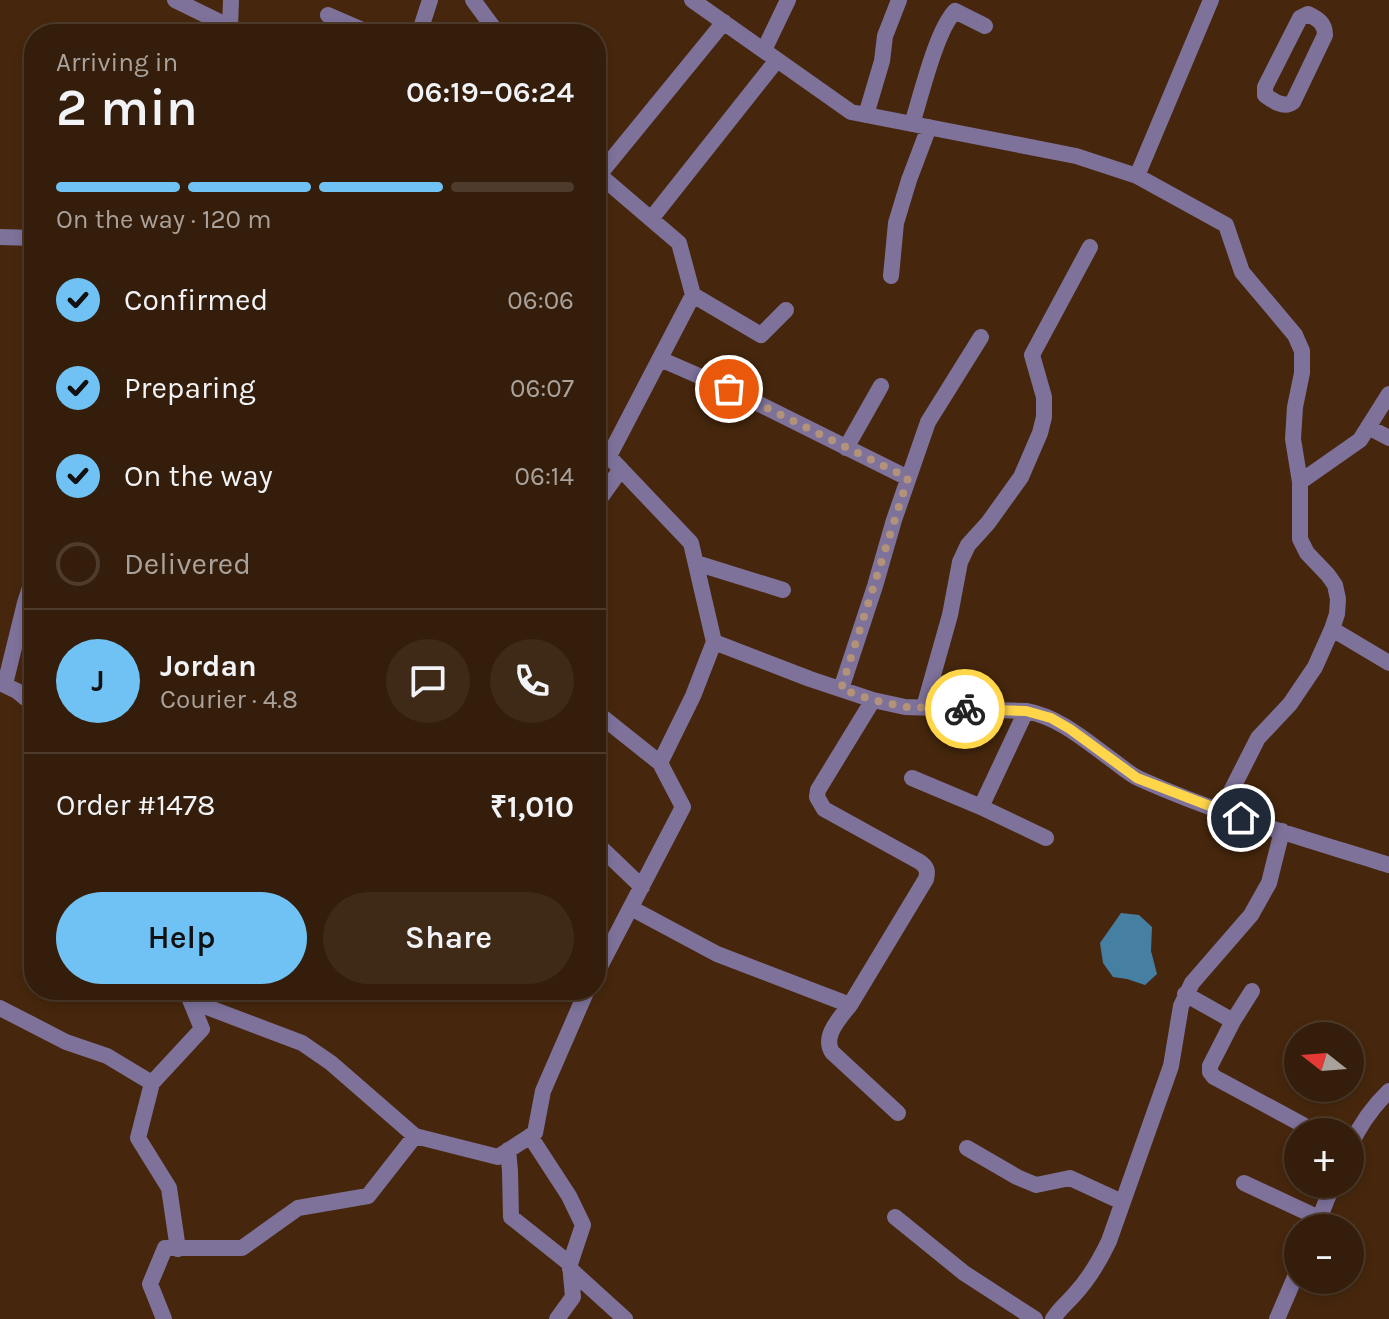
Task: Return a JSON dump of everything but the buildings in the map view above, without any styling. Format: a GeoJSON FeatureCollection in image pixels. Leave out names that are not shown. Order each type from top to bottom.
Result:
{"type":"FeatureCollection","features":[{"type":"Feature","properties":{"kind":"street"},"geometry":{"type":"LineString","coordinates":[[175,0],[218,24]]}},
{"type":"Feature","properties":{"kind":"street"},"geometry":{"type":"LineString","coordinates":[[229,24],[231,0]]}},
{"type":"Feature","properties":{"kind":"street"},"geometry":{"type":"LineString","coordinates":[[422,24],[430,0]]}},
{"type":"Feature","properties":{"kind":"street"},"geometry":{"type":"LineString","coordinates":[[473,0],[491,24]]}},
{"type":"Feature","properties":{"kind":"street"},"geometry":{"type":"LineString","coordinates":[[692,0],[851,112],[1076,156],[1137,176],[1226,225],[1242,272],[1295,335],[1302,351],[1293,439],[1300,482],[1300,539],[1302,546],[1335,585],[1338,599],[1332,629],[1315,667],[1290,704],[1258,738],[1221,811]]}},
{"type":"Feature","properties":{"kind":"street"},"geometry":{"type":"LineString","coordinates":[[651,219],[770,55],[788,0]]}},
{"type":"Feature","properties":{"kind":"street"},"geometry":{"type":"LineString","coordinates":[[866,115],[882,61],[885,36],[899,0]]}},
{"type":"Feature","properties":{"kind":"street"},"geometry":{"type":"LineString","coordinates":[[1137,176],[1211,0]]}},
{"type":"Feature","properties":{"kind":"street"},"geometry":{"type":"LineString","coordinates":[[1313,16],[1321,0]]}},
{"type":"Feature","properties":{"kind":"street"},"geometry":{"type":"LineString","coordinates":[[891,276],[896,223],[909,180],[933,57],[949,17],[955,11],[985,26]]}},
{"type":"Feature","properties":{"kind":"street"},"geometry":{"type":"LineString","coordinates":[[1308,14],[1313,16],[1323,24],[1325,35],[1293,102],[1284,105],[1265,95],[1265,87],[1300,18],[1308,14]]}},
{"type":"Feature","properties":{"kind":"street"},"geometry":{"type":"LineString","coordinates":[[328,15],[349,24]]}},
{"type":"Feature","properties":{"kind":"street"},"geometry":{"type":"LineString","coordinates":[[606,163],[724,22]]}},
{"type":"Feature","properties":{"kind":"street"},"geometry":{"type":"LineString","coordinates":[[606,182],[679,243],[693,295],[609,456]]}},
{"type":"Feature","properties":{"kind":"street"},"geometry":{"type":"LineString","coordinates":[[0,237],[24,238]]}},
{"type":"Feature","properties":{"kind":"street"},"geometry":{"type":"LineString","coordinates":[[924,707],[950,615],[960,562],[968,545],[1021,477],[1040,433],[1044,397],[1032,355],[1090,247]]}},
{"type":"Feature","properties":{"kind":"street"},"geometry":{"type":"LineString","coordinates":[[693,295],[761,335],[786,310]]}},
{"type":"Feature","properties":{"kind":"street"},"geometry":{"type":"LineString","coordinates":[[841,689],[928,422],[981,337]]}},
{"type":"Feature","properties":{"kind":"street"},"geometry":{"type":"LineString","coordinates":[[660,359],[729,389],[908,478]]}},
{"type":"Feature","properties":{"kind":"street"},"geometry":{"type":"LineString","coordinates":[[846,448],[881,386]]}},
{"type":"Feature","properties":{"kind":"street"},"geometry":{"type":"LineString","coordinates":[[1300,482],[1360,440],[1389,394]]}},
{"type":"Feature","properties":{"kind":"street"},"geometry":{"type":"LineString","coordinates":[[1368,427],[1389,438]]}},
{"type":"Feature","properties":{"kind":"street"},"geometry":{"type":"LineString","coordinates":[[606,453],[691,543],[714,642],[693,696],[660,763]]}},
{"type":"Feature","properties":{"kind":"street"},"geometry":{"type":"LineString","coordinates":[[606,490],[621,469]]}},
{"type":"Feature","properties":{"kind":"street"},"geometry":{"type":"LineString","coordinates":[[696,563],[783,590]]}},
{"type":"Feature","properties":{"kind":"street"},"geometry":{"type":"LineString","coordinates":[[24,607],[2,684],[24,698]]}},
{"type":"Feature","properties":{"kind":"street"},"geometry":{"type":"LineString","coordinates":[[1332,629],[1389,663]]}},
{"type":"Feature","properties":{"kind":"street"},"geometry":{"type":"LineString","coordinates":[[714,642],[873,700],[905,707],[1026,711],[1051,718],[1137,778],[1221,811],[1389,865]]}},
{"type":"Feature","properties":{"kind":"street"},"geometry":{"type":"LineString","coordinates":[[873,700],[818,790],[819,804],[920,862],[928,872],[831,1032],[829,1046],[898,1113]]}},
{"type":"Feature","properties":{"kind":"street"},"geometry":{"type":"LineString","coordinates":[[981,807],[1026,711]]}},
{"type":"Feature","properties":{"kind":"street"},"geometry":{"type":"LineString","coordinates":[[606,720],[660,763],[683,807],[606,955]]}},
{"type":"Feature","properties":{"kind":"street"},"geometry":{"type":"LineString","coordinates":[[912,778],[1046,838]]}},
{"type":"Feature","properties":{"kind":"street"},"geometry":{"type":"LineString","coordinates":[[1053,1319],[1099,1262],[1171,1066],[1185,994],[1257,905],[1269,883],[1282,831]]}},
{"type":"Feature","properties":{"kind":"street"},"geometry":{"type":"LineString","coordinates":[[606,853],[642,887]]}},
{"type":"Feature","properties":{"kind":"street"},"geometry":{"type":"LineString","coordinates":[[631,908],[717,954],[850,1005]]}},
{"type":"Feature","properties":{"kind":"street"},"geometry":{"type":"LineString","coordinates":[[1252,991],[1233,1021],[1210,1066],[1210,1072],[1290,1118]]}},
{"type":"Feature","properties":{"kind":"street"},"geometry":{"type":"LineString","coordinates":[[1185,994],[1233,1021]]}},
{"type":"Feature","properties":{"kind":"street"},"geometry":{"type":"LineString","coordinates":[[178,1249],[169,1188],[138,1138],[152,1083],[202,1029],[190,1000]]}},
{"type":"Feature","properties":{"kind":"street"},"geometry":{"type":"LineString","coordinates":[[200,1000],[302,1043],[331,1063],[415,1136],[498,1157],[535,1133],[543,1091],[582,1000]]}},
{"type":"Feature","properties":{"kind":"street"},"geometry":{"type":"LineString","coordinates":[[0,1008],[66,1042],[107,1056],[152,1083]]}},
{"type":"Feature","properties":{"kind":"street"},"geometry":{"type":"LineString","coordinates":[[1364,1120],[1389,1091]]}},
{"type":"Feature","properties":{"kind":"street"},"geometry":{"type":"LineString","coordinates":[[164,1319],[150,1284],[165,1248],[242,1248],[298,1208],[368,1196],[415,1136]]}},
{"type":"Feature","properties":{"kind":"street"},"geometry":{"type":"LineString","coordinates":[[530,1136],[569,1196],[583,1225],[570,1266],[573,1297],[557,1319]]}},
{"type":"Feature","properties":{"kind":"street"},"geometry":{"type":"LineString","coordinates":[[967,1148],[1036,1185],[1070,1178],[1122,1202]]}},
{"type":"Feature","properties":{"kind":"street"},"geometry":{"type":"LineString","coordinates":[[508,1150],[511,1217],[570,1266],[625,1319]]}},
{"type":"Feature","properties":{"kind":"street"},"geometry":{"type":"LineString","coordinates":[[1244,1183],[1301,1214]]}},
{"type":"Feature","properties":{"kind":"street"},"geometry":{"type":"LineString","coordinates":[[895,1217],[964,1273],[1035,1319]]}},
{"type":"Feature","properties":{"kind":"street"},"geometry":{"type":"LineString","coordinates":[[1277,1319],[1288,1294]]}},
{"type":"Feature","properties":{"kind":"water"},"geometry":{"type":"Polygon","coordinates":[[[1121,913],[1139,915],[1152,927],[1151,951],[1157,974],[1145,985],[1113,977],[1103,963],[1100,943],[1121,913]]]}},
{"type":"Feature","properties":{"kind":"way so far"},"geometry":{"type":"LineString","coordinates":[[729,389],[908,478],[841,689],[905,707],[965,709]]}},
{"type":"Feature","properties":{"kind":"route"},"geometry":{"type":"LineString","coordinates":[[965,709],[1026,711],[1051,718],[1137,778],[1241,818]]}}]}
